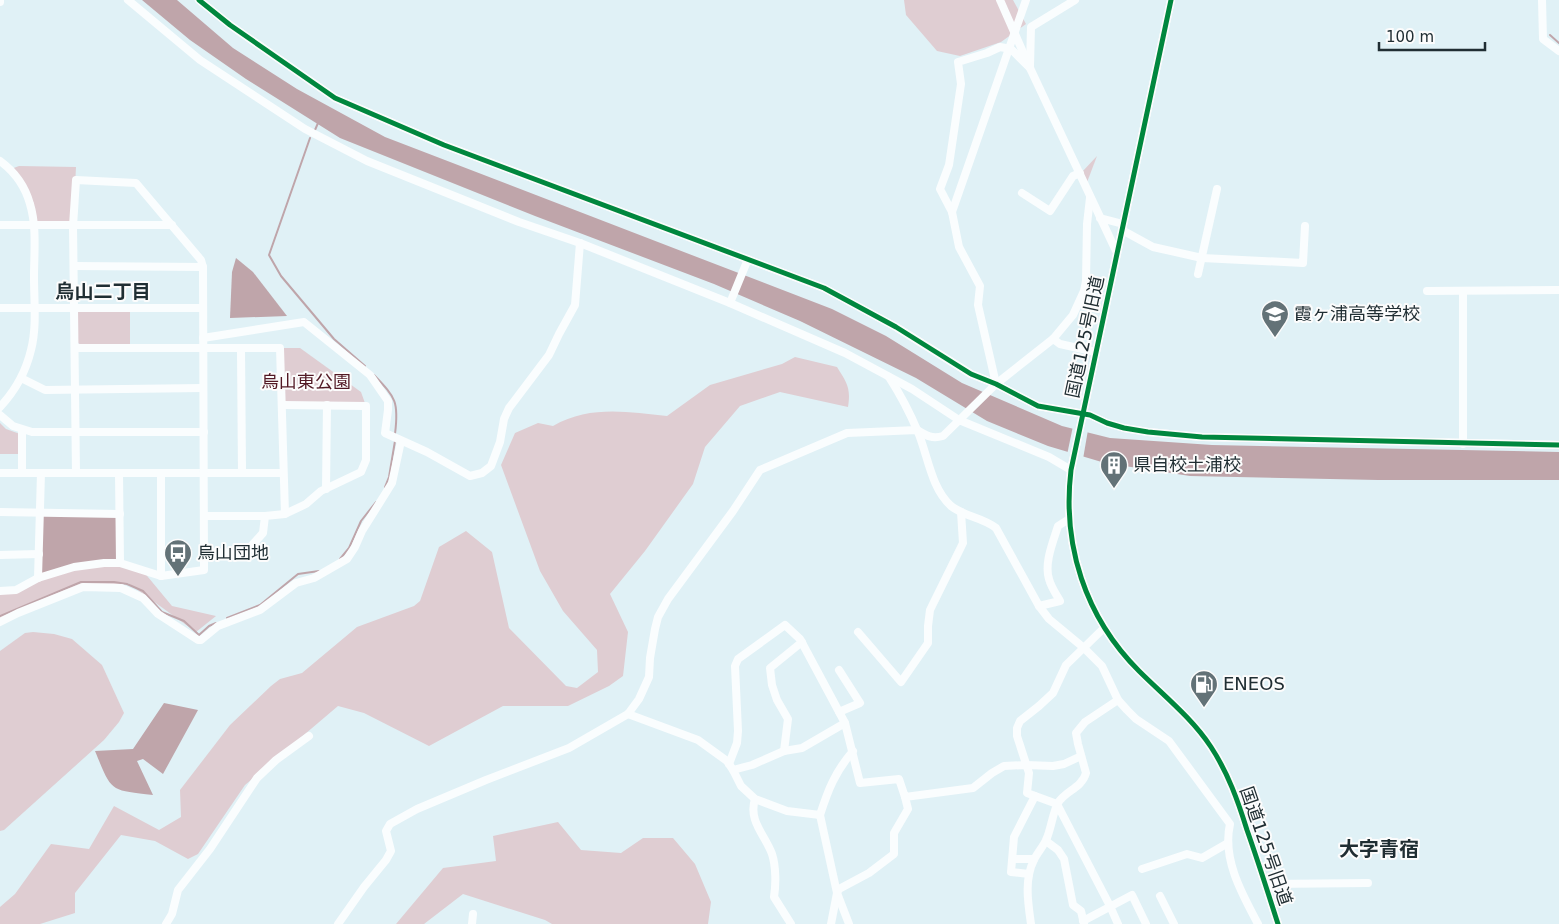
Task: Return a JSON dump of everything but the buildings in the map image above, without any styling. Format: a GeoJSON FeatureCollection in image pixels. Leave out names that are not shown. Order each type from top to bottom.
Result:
{"type":"FeatureCollection","features":[{"type":"Feature","properties":{"kind":"street"},"geometry":{"type":"LineString","coordinates":[[128,0],[200,60],[305,129],[367,161],[519,222],[580,243],[845,353],[962,417],[1049,457],[1071,470]]}},
{"type":"Feature","properties":{"kind":"street"},"geometry":{"type":"LineString","coordinates":[[199,0],[230,25],[335,98],[444,145],[824,288],[896,327],[972,374],[1038,406],[1124,428],[1170,434],[1255,439],[1559,445]]}},
{"type":"Feature","properties":{"kind":"street"},"geometry":{"type":"LineString","coordinates":[[1000,0],[1090,198],[1117,252]]}},
{"type":"Feature","properties":{"kind":"street"},"geometry":{"type":"LineString","coordinates":[[952,212],[1026,0]]}},
{"type":"Feature","properties":{"kind":"street"},"geometry":{"type":"LineString","coordinates":[[1030,68],[1031,27],[1075,0]]}},
{"type":"Feature","properties":{"kind":"street","name":"国道125号旧道"},"geometry":{"type":"LineString","coordinates":[[1171,0],[1071,470],[1068,519],[1077,565],[1090,600],[1104,628],[1137,669],[1185,716],[1210,745],[1226,772],[1243,816],[1278,924]]}},
{"type":"Feature","properties":{"kind":"street"},"geometry":{"type":"LineString","coordinates":[[1542,0],[1543,39],[1559,51]]}},
{"type":"Feature","properties":{"kind":"street"},"geometry":{"type":"LineString","coordinates":[[994,386],[978,305],[980,286],[959,247],[952,212],[940,189],[949,165],[961,84],[958,62],[1000,47],[1011,49],[1030,68]]}},
{"type":"Feature","properties":{"kind":"street"},"geometry":{"type":"LineString","coordinates":[[0,161],[11,169],[23,186],[30,203],[34,224],[34,337],[21,378],[0,407]]}},
{"type":"Feature","properties":{"kind":"street"},"geometry":{"type":"LineString","coordinates":[[1022,193],[1050,211],[1073,176],[1080,173]]}},
{"type":"Feature","properties":{"kind":"street"},"geometry":{"type":"LineString","coordinates":[[0,591],[16,590],[38,578],[74,567],[104,563],[120,563],[161,576],[204,570],[203,267],[201,260],[136,183],[76,180],[73,226],[76,473]]}},
{"type":"Feature","properties":{"kind":"street"},"geometry":{"type":"LineString","coordinates":[[1198,274],[1217,189]]}},
{"type":"Feature","properties":{"kind":"street"},"geometry":{"type":"LineString","coordinates":[[338,924],[391,851],[386,831],[390,824],[417,809],[569,748],[628,714],[639,700],[649,677],[655,629],[658,617],[668,598],[733,511],[760,470],[846,433],[917,430],[935,438],[943,436],[994,386],[1052,339],[1073,315],[1084,291],[1090,198]]}},
{"type":"Feature","properties":{"kind":"street"},"geometry":{"type":"LineString","coordinates":[[1100,218],[1122,227],[1153,246],[1165,250],[1202,258],[1303,263],[1304,226]]}},
{"type":"Feature","properties":{"kind":"street"},"geometry":{"type":"LineString","coordinates":[[0,225],[172,225]]}},
{"type":"Feature","properties":{"kind":"street"},"geometry":{"type":"LineString","coordinates":[[203,338],[304,322],[370,375],[388,401],[385,433],[427,452],[470,476],[482,473],[491,466],[500,442],[504,418],[509,408],[549,355],[558,334],[576,305],[580,243]]}},
{"type":"Feature","properties":{"kind":"street"},"geometry":{"type":"LineString","coordinates":[[730,304],[748,258]]}},
{"type":"Feature","properties":{"kind":"street"},"geometry":{"type":"LineString","coordinates":[[74,266],[203,267]]}},
{"type":"Feature","properties":{"kind":"street"},"geometry":{"type":"LineString","coordinates":[[1427,292],[1559,290]]}},
{"type":"Feature","properties":{"kind":"street"},"geometry":{"type":"LineString","coordinates":[[1463,292],[1463,444]]}},
{"type":"Feature","properties":{"kind":"street"},"geometry":{"type":"LineString","coordinates":[[0,308],[203,308]]}},
{"type":"Feature","properties":{"kind":"street"},"geometry":{"type":"LineString","coordinates":[[1052,339],[1060,344],[1096,352]]}},
{"type":"Feature","properties":{"kind":"street"},"geometry":{"type":"LineString","coordinates":[[75,348],[280,348],[285,514]]}},
{"type":"Feature","properties":{"kind":"street"},"geometry":{"type":"LineString","coordinates":[[241,349],[242,473]]}},
{"type":"Feature","properties":{"kind":"street"},"geometry":{"type":"LineString","coordinates":[[888,375],[917,430],[938,490],[951,505],[961,512],[988,521],[996,528],[1039,606],[1053,624],[1084,648],[1102,666],[1118,700],[1136,718],[1170,741],[1230,824],[1228,843],[1240,889],[1258,924]]}},
{"type":"Feature","properties":{"kind":"street"},"geometry":{"type":"LineString","coordinates":[[21,378],[45,390],[203,388]]}},
{"type":"Feature","properties":{"kind":"street"},"geometry":{"type":"LineString","coordinates":[[204,516],[265,516],[285,514],[306,504],[326,489],[361,472],[366,460],[366,406],[283,405]]}},
{"type":"Feature","properties":{"kind":"street"},"geometry":{"type":"LineString","coordinates":[[326,489],[327,405]]}},
{"type":"Feature","properties":{"kind":"street"},"geometry":{"type":"LineString","coordinates":[[0,415],[8,423],[22,430],[32,432],[204,432]]}},
{"type":"Feature","properties":{"kind":"street"},"geometry":{"type":"LineString","coordinates":[[22,430],[22,473]]}},
{"type":"Feature","properties":{"kind":"street"},"geometry":{"type":"LineString","coordinates":[[0,622],[83,587],[121,588],[143,598],[158,614],[198,640],[201,640],[218,626],[260,610],[296,583],[314,578],[346,559],[392,483],[400,440]]}},
{"type":"Feature","properties":{"kind":"street"},"geometry":{"type":"LineString","coordinates":[[0,473],[283,473]]}},
{"type":"Feature","properties":{"kind":"street"},"geometry":{"type":"LineString","coordinates":[[38,578],[41,473]]}},
{"type":"Feature","properties":{"kind":"street"},"geometry":{"type":"LineString","coordinates":[[119,473],[120,563]]}},
{"type":"Feature","properties":{"kind":"street"},"geometry":{"type":"LineString","coordinates":[[161,473],[161,576]]}},
{"type":"Feature","properties":{"kind":"street"},"geometry":{"type":"LineString","coordinates":[[0,512],[120,514]]}},
{"type":"Feature","properties":{"kind":"street"},"geometry":{"type":"LineString","coordinates":[[858,632],[901,682],[928,643],[930,610],[963,543],[961,512]]}},
{"type":"Feature","properties":{"kind":"street"},"geometry":{"type":"LineString","coordinates":[[204,552],[245,553],[263,533],[265,516]]}},
{"type":"Feature","properties":{"kind":"street"},"geometry":{"type":"LineString","coordinates":[[1039,606],[1060,600],[1049,579],[1049,558],[1058,526],[1068,519]]}},
{"type":"Feature","properties":{"kind":"street"},"geometry":{"type":"LineString","coordinates":[[0,554],[39,554]]}},
{"type":"Feature","properties":{"kind":"street"},"geometry":{"type":"LineString","coordinates":[[731,767],[738,731],[734,666],[738,659],[785,625],[802,642],[845,722],[860,783],[899,779],[908,809],[894,833],[894,854],[869,873],[839,889],[836,893],[831,924]]}},
{"type":"Feature","properties":{"kind":"street"},"geometry":{"type":"LineString","coordinates":[[1104,628],[1066,665],[1053,693],[1040,706],[1020,721],[1017,728],[1017,736],[1029,773],[1027,793],[1057,804],[1118,924]]}},
{"type":"Feature","properties":{"kind":"street"},"geometry":{"type":"LineString","coordinates":[[784,751],[788,719],[777,700],[770,668],[802,642]]}},
{"type":"Feature","properties":{"kind":"street"},"geometry":{"type":"LineString","coordinates":[[839,670],[860,702],[839,712]]}},
{"type":"Feature","properties":{"kind":"street"},"geometry":{"type":"LineString","coordinates":[[1031,924],[1028,897],[1029,874],[1034,859],[1046,841],[1057,804],[1075,788],[1085,777],[1086,773],[1076,733],[1085,722],[1118,700]]}},
{"type":"Feature","properties":{"kind":"street"},"geometry":{"type":"LineString","coordinates":[[628,714],[698,740],[731,767],[741,786],[755,799],[787,811],[820,815]]}},
{"type":"Feature","properties":{"kind":"street"},"geometry":{"type":"LineString","coordinates":[[731,767],[752,765],[784,751],[802,748],[845,722]]}},
{"type":"Feature","properties":{"kind":"street"},"geometry":{"type":"LineString","coordinates":[[166,924],[172,914],[178,890],[210,849],[257,778],[276,760],[309,736]]}},
{"type":"Feature","properties":{"kind":"street"},"geometry":{"type":"LineString","coordinates":[[849,924],[836,893],[820,815],[831,782],[842,763],[853,751]]}},
{"type":"Feature","properties":{"kind":"street"},"geometry":{"type":"LineString","coordinates":[[905,797],[973,788],[992,772],[1004,766],[1053,766],[1064,764],[1081,756]]}},
{"type":"Feature","properties":{"kind":"street"},"geometry":{"type":"LineString","coordinates":[[1029,874],[1012,872],[1014,837],[1035,796]]}},
{"type":"Feature","properties":{"kind":"street"},"geometry":{"type":"LineString","coordinates":[[755,799],[754,821],[764,836],[773,856],[774,897],[792,924]]}},
{"type":"Feature","properties":{"kind":"street"},"geometry":{"type":"LineString","coordinates":[[1230,824],[1243,816]]}},
{"type":"Feature","properties":{"kind":"street"},"geometry":{"type":"LineString","coordinates":[[1046,841],[1058,850],[1064,859],[1074,905],[1081,911],[1084,922],[1132,895],[1146,924]]}},
{"type":"Feature","properties":{"kind":"street"},"geometry":{"type":"LineString","coordinates":[[1142,869],[1187,854],[1202,858],[1228,843]]}},
{"type":"Feature","properties":{"kind":"street"},"geometry":{"type":"LineString","coordinates":[[1013,859],[1034,859]]}},
{"type":"Feature","properties":{"kind":"street"},"geometry":{"type":"LineString","coordinates":[[1266,884],[1368,883]]}},
{"type":"Feature","properties":{"kind":"street"},"geometry":{"type":"LineString","coordinates":[[1160,896],[1174,924]]}},
{"type":"Feature","properties":{"kind":"street"},"geometry":{"type":"LineString","coordinates":[[472,924],[473,914]]}},
{"type":"Feature","properties":{"kind":"green space"},"geometry":{"type":"Polygon","coordinates":[[[904,0],[1013,0],[1026,24],[1001,42],[960,56],[937,51],[906,15],[904,0]]]}},
{"type":"Feature","properties":{"kind":"green space"},"geometry":{"type":"Polygon","coordinates":[[[1097,156],[1086,185],[1082,172],[1097,156]]]}},
{"type":"Feature","properties":{"kind":"green space"},"geometry":{"type":"Polygon","coordinates":[[[19,166],[76,167],[73,226],[34,224],[32,213],[11,169],[19,166]]]}},
{"type":"Feature","properties":{"kind":"green space"},"geometry":{"type":"Polygon","coordinates":[[[78,311],[130,311],[130,345],[83,346],[78,343],[78,311]]]}},
{"type":"Feature","properties":{"kind":"green space","name":"烏山東公園"},"geometry":{"type":"Polygon","coordinates":[[[280,348],[300,348],[361,392],[366,406],[283,405],[280,348]]]}},
{"type":"Feature","properties":{"kind":"green space"},"geometry":{"type":"Polygon","coordinates":[[[795,357],[837,367],[847,386],[849,395],[848,407],[780,392],[740,406],[705,447],[693,484],[645,551],[610,594],[628,632],[623,676],[609,686],[568,706],[503,706],[429,746],[364,713],[338,706],[245,785],[198,854],[188,859],[155,841],[121,835],[75,893],[75,913],[40,924],[0,924],[0,907],[15,894],[51,844],[89,849],[114,806],[159,830],[181,817],[180,790],[230,725],[280,679],[302,673],[357,627],[414,606],[420,601],[439,547],[466,531],[492,552],[509,628],[566,686],[577,688],[598,672],[597,650],[563,611],[540,571],[501,465],[515,433],[538,423],[553,426],[567,419],[595,413],[623,412],[667,416],[710,385],[782,364],[795,357]]]}},
{"type":"Feature","properties":{"kind":"green space"},"geometry":{"type":"Polygon","coordinates":[[[0,423],[6,429],[20,434],[20,454],[0,454],[0,423]]]}},
{"type":"Feature","properties":{"kind":"green space"},"geometry":{"type":"Polygon","coordinates":[[[104,563],[143,571],[172,606],[216,616],[196,632],[128,583],[72,591],[0,624],[0,591],[16,590],[38,578],[104,563]]]}},
{"type":"Feature","properties":{"kind":"green space"},"geometry":{"type":"Polygon","coordinates":[[[25,633],[54,634],[72,639],[102,665],[124,713],[104,740],[4,830],[0,831],[0,651],[25,633]]]}},
{"type":"Feature","properties":{"kind":"green space"},"geometry":{"type":"Polygon","coordinates":[[[558,822],[581,850],[621,853],[643,838],[673,838],[695,864],[711,902],[708,924],[552,924],[545,920],[463,894],[424,924],[396,924],[443,868],[496,861],[493,836],[558,822]]]}},
{"type":"Feature","properties":{"kind":"shaded area"},"geometry":{"type":"Polygon","coordinates":[[[142,0],[177,0],[233,48],[297,89],[385,137],[832,309],[886,336],[962,383],[1062,426],[1110,438],[1212,445],[1559,452],[1559,480],[1378,480],[1190,476],[1105,463],[1048,446],[987,421],[916,378],[800,321],[714,284],[535,216],[340,138],[246,79],[190,40],[142,0]]]}},
{"type":"Feature","properties":{"kind":"shaded area"},"geometry":{"type":"Polygon","coordinates":[[[236,258],[253,272],[287,316],[230,318],[232,272],[236,258]]]}},
{"type":"Feature","properties":{"kind":"shaded area"},"geometry":{"type":"Polygon","coordinates":[[[41,513],[121,515],[120,565],[104,563],[40,579],[41,513]]]}},
{"type":"Feature","properties":{"kind":"shaded area"},"geometry":{"type":"Polygon","coordinates":[[[164,703],[198,710],[163,774],[143,759],[137,761],[153,795],[120,790],[109,782],[95,751],[133,749],[164,703]]]}},
{"type":"Feature","properties":{"kind":"pier"},"geometry":{"type":"Polygon","coordinates":[[[1073,426],[1088,430],[1083,459],[1067,455],[1073,426]]]}},
{"type":"Feature","properties":{"kind":"waterway"},"geometry":{"type":"LineString","coordinates":[[1550,35],[1559,43]]}},
{"type":"Feature","properties":{"kind":"waterway"},"geometry":{"type":"LineString","coordinates":[[315,130],[318,123]]}},
{"type":"Feature","properties":{"kind":"waterway"},"geometry":{"type":"LineString","coordinates":[[310,138],[269,255],[281,276],[334,339],[365,366]]}},
{"type":"Feature","properties":{"kind":"waterway"},"geometry":{"type":"LineString","coordinates":[[374,375],[387,389],[394,401],[396,407],[395,434]]}},
{"type":"Feature","properties":{"kind":"waterway"},"geometry":{"type":"LineString","coordinates":[[385,487],[389,477],[395,441]]}},
{"type":"Feature","properties":{"kind":"waterway"},"geometry":{"type":"LineString","coordinates":[[340,559],[349,548],[361,521],[376,502]]}},
{"type":"Feature","properties":{"kind":"waterway"},"geometry":{"type":"LineString","coordinates":[[227,618],[260,605],[298,574],[319,571]]}},
{"type":"Feature","properties":{"kind":"waterway"},"geometry":{"type":"LineString","coordinates":[[0,616],[81,582],[114,582],[127,584],[143,591],[162,612],[184,621],[199,635],[209,626],[216,623]]}},
{"type":"Feature","properties":{"kind":"cycle path"},"geometry":{"type":"LineString","coordinates":[[199,0],[230,25],[335,98],[444,145],[824,288],[896,327],[971,374],[996,384],[1038,406],[1090,415],[1124,428],[1202,437],[1559,445]]}},
{"type":"Feature","properties":{"kind":"cycle path"},"geometry":{"type":"LineString","coordinates":[[1171,0],[1071,470],[1070,525],[1074,552],[1081,578],[1091,603],[1104,627],[1120,650],[1139,671],[1195,726],[1223,767],[1240,808],[1278,924]]}},
{"type":"Feature","properties":{"kind":"place","name":"霞ヶ浦高等学校"},"geometry":{"type":"Point","coordinates":[1275,338]}},
{"type":"Feature","properties":{"kind":"place","name":"県自校土浦校"},"geometry":{"type":"Point","coordinates":[1114,489]}},
{"type":"Feature","properties":{"kind":"place","name":"烏山団地"},"geometry":{"type":"Point","coordinates":[178,577]}},
{"type":"Feature","properties":{"kind":"place","name":"ENEOS"},"geometry":{"type":"Point","coordinates":[1204,708]}},
{"type":"Feature","properties":{"kind":"district","name":"烏山二丁目"},"geometry":{"type":"Point","coordinates":[103,291]}},
{"type":"Feature","properties":{"kind":"district","name":"大字青宿"},"geometry":{"type":"Point","coordinates":[1379,849]}}]}
